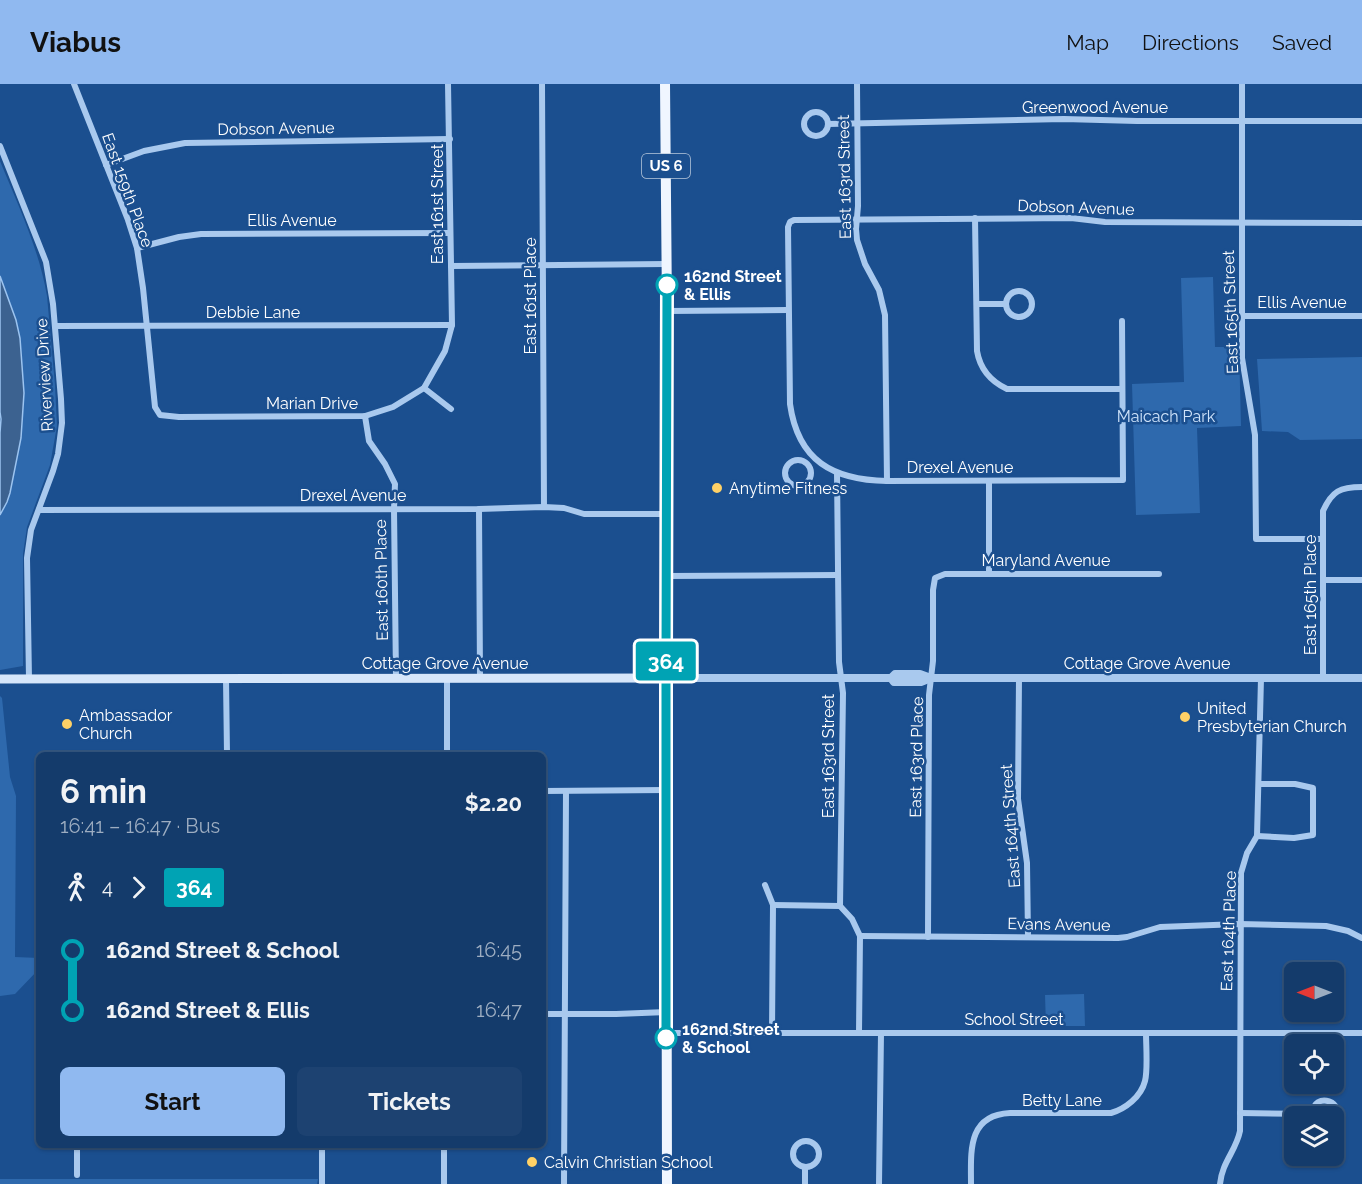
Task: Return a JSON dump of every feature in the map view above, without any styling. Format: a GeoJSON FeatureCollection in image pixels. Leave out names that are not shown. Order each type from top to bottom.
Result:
{"type":"FeatureCollection","features":[{"type":"Feature","properties":{"kind":"main road","name":"US 6"},"geometry":{"type":"LineString","coordinates":[[665,84],[667,1184]]}},
{"type":"Feature","properties":{"kind":"main road","name":"Cottage Grove Avenue"},"geometry":{"type":"LineString","coordinates":[[0,679],[666,678]]}},
{"type":"Feature","properties":{"kind":"street","name":"East 159th Place"},"geometry":{"type":"LineString","coordinates":[[74,84],[128,220],[136,248],[143,288],[153,403],[159,415]]}},
{"type":"Feature","properties":{"kind":"street","name":"East 161st Street"},"geometry":{"type":"LineString","coordinates":[[448,84],[452,325]]}},
{"type":"Feature","properties":{"kind":"street","name":"East 161st Place"},"geometry":{"type":"LineString","coordinates":[[542,84],[544,507]]}},
{"type":"Feature","properties":{"kind":"street","name":"East 163rd Street"},"geometry":{"type":"LineString","coordinates":[[857,84],[857,240],[860,253],[879,290],[885,315],[887,481]]}},
{"type":"Feature","properties":{"kind":"street","name":"East 165th Street"},"geometry":{"type":"LineString","coordinates":[[1242,84],[1243,368],[1255,435],[1256,539],[1323,539]]}},
{"type":"Feature","properties":{"kind":"street","name":"Greenwood Avenue"},"geometry":{"type":"LineString","coordinates":[[828,124],[1065,119],[1137,122],[1362,121]]}},
{"type":"Feature","properties":{"kind":"street","name":"Dobson Avenue"},"geometry":{"type":"LineString","coordinates":[[106,165],[158,147],[185,143],[450,140]]}},
{"type":"Feature","properties":{"kind":"street","name":"Riverview Drive"},"geometry":{"type":"LineString","coordinates":[[0,146],[46,262],[51,285],[62,423],[56,462],[31,530],[27,558],[29,679]]}},
{"type":"Feature","properties":{"kind":"street"},"geometry":{"type":"LineString","coordinates":[[975,218],[978,359],[981,367],[994,382],[1007,388],[1122,388],[1122,321]]}},
{"type":"Feature","properties":{"kind":"street","name":"Dobson Avenue"},"geometry":{"type":"LineString","coordinates":[[789,309],[788,234],[790,222],[800,219],[1071,218],[1105,222],[1362,223]]}},
{"type":"Feature","properties":{"kind":"street","name":"Ellis Avenue"},"geometry":{"type":"LineString","coordinates":[[136,248],[201,234],[450,233]]}},
{"type":"Feature","properties":{"kind":"street"},"geometry":{"type":"LineString","coordinates":[[451,266],[667,264]]}},
{"type":"Feature","properties":{"kind":"street"},"geometry":{"type":"LineString","coordinates":[[1017,291],[1026,292],[1033,303],[1028,314],[1020,317],[1009,312],[1006,304],[1009,295],[1017,291]]}},
{"type":"Feature","properties":{"kind":"street"},"geometry":{"type":"LineString","coordinates":[[976,304],[1006,304]]}},
{"type":"Feature","properties":{"kind":"street"},"geometry":{"type":"LineString","coordinates":[[667,311],[789,309],[790,404],[792,417],[801,440],[814,457],[807,465]]}},
{"type":"Feature","properties":{"kind":"street","name":"Ellis Avenue"},"geometry":{"type":"LineString","coordinates":[[1242,316],[1362,315]]}},
{"type":"Feature","properties":{"kind":"street","name":"Debbie Lane"},"geometry":{"type":"LineString","coordinates":[[55,326],[452,325]]}},
{"type":"Feature","properties":{"kind":"street","name":"Marian Drive"},"geometry":{"type":"LineString","coordinates":[[159,415],[179,417],[365,416],[393,407],[424,388],[445,351],[452,325]]}},
{"type":"Feature","properties":{"kind":"street"},"geometry":{"type":"LineString","coordinates":[[424,388],[451,409]]}},
{"type":"Feature","properties":{"kind":"street","name":"Drexel Avenue"},"geometry":{"type":"LineString","coordinates":[[814,457],[837,473],[861,480],[1123,480],[1122,388]]}},
{"type":"Feature","properties":{"kind":"street","name":"East 160th Place"},"geometry":{"type":"LineString","coordinates":[[365,416],[369,441],[395,484],[396,678]]}},
{"type":"Feature","properties":{"kind":"street"},"geometry":{"type":"LineString","coordinates":[[796,460],[807,465],[811,472],[806,483],[798,486],[787,480],[785,472],[789,464],[796,460]]}},
{"type":"Feature","properties":{"kind":"street","name":"East 163rd Street"},"geometry":{"type":"LineString","coordinates":[[837,473],[839,662],[843,693],[840,906]]}},
{"type":"Feature","properties":{"kind":"street"},"geometry":{"type":"LineString","coordinates":[[989,481],[989,574]]}},
{"type":"Feature","properties":{"kind":"street","name":"East 165th Place"},"geometry":{"type":"LineString","coordinates":[[1323,678],[1323,511],[1329,498],[1339,489],[1362,486]]}},
{"type":"Feature","properties":{"kind":"street","name":"Drexel Avenue"},"geometry":{"type":"LineString","coordinates":[[39,510],[544,507],[564,508],[584,514],[666,514]]}},
{"type":"Feature","properties":{"kind":"street"},"geometry":{"type":"LineString","coordinates":[[479,509],[480,678]]}},
{"type":"Feature","properties":{"kind":"street","name":"Maryland Avenue"},"geometry":{"type":"LineString","coordinates":[[935,578],[945,574],[1159,574]]}},
{"type":"Feature","properties":{"kind":"street"},"geometry":{"type":"LineString","coordinates":[[666,576],[838,575]]}},
{"type":"Feature","properties":{"kind":"street","name":"East 163rd Place"},"geometry":{"type":"LineString","coordinates":[[928,937],[929,706],[933,661],[935,578]]}},
{"type":"Feature","properties":{"kind":"street"},"geometry":{"type":"LineString","coordinates":[[1323,580],[1362,580]]}},
{"type":"Feature","properties":{"kind":"street","name":"Cottage Grove Avenue"},"geometry":{"type":"LineString","coordinates":[[666,678],[891,678],[895,674],[920,674],[931,678],[1362,678]]}},
{"type":"Feature","properties":{"kind":"street"},"geometry":{"type":"LineString","coordinates":[[447,678],[447,752]]}},
{"type":"Feature","properties":{"kind":"street","name":"East 164th Street"},"geometry":{"type":"LineString","coordinates":[[1018,678],[1018,799],[1027,863],[1028,937]]}},
{"type":"Feature","properties":{"kind":"street","name":"East 164th Place"},"geometry":{"type":"LineString","coordinates":[[1220,1184],[1222,1168],[1238,1138],[1241,873],[1247,853],[1257,836],[1261,678]]}},
{"type":"Feature","properties":{"kind":"street"},"geometry":{"type":"LineString","coordinates":[[226,679],[227,752]]}},
{"type":"Feature","properties":{"kind":"street"},"geometry":{"type":"LineString","coordinates":[[1257,836],[1294,838],[1313,835],[1313,788],[1296,784],[1259,784]]}},
{"type":"Feature","properties":{"kind":"street"},"geometry":{"type":"LineString","coordinates":[[564,1184],[566,790]]}},
{"type":"Feature","properties":{"kind":"street"},"geometry":{"type":"LineString","coordinates":[[546,791],[666,790]]}},
{"type":"Feature","properties":{"kind":"street"},"geometry":{"type":"LineString","coordinates":[[765,885],[773,905],[772,1033]]}},
{"type":"Feature","properties":{"kind":"street"},"geometry":{"type":"LineString","coordinates":[[773,905],[840,906],[852,920],[860,936],[859,1033]]}},
{"type":"Feature","properties":{"kind":"street","name":"Evans Avenue"},"geometry":{"type":"LineString","coordinates":[[860,936],[1118,938],[1160,927],[1240,924],[1326,926],[1348,931],[1362,938]]}},
{"type":"Feature","properties":{"kind":"street"},"geometry":{"type":"LineString","coordinates":[[546,1014],[666,1012]]}},
{"type":"Feature","properties":{"kind":"street","name":"School Street"},"geometry":{"type":"LineString","coordinates":[[666,1032],[1362,1033]]}},
{"type":"Feature","properties":{"kind":"street"},"geometry":{"type":"LineString","coordinates":[[879,1184],[881,1033]]}},
{"type":"Feature","properties":{"kind":"street","name":"Betty Lane"},"geometry":{"type":"LineString","coordinates":[[971,1184],[971,1144],[981,1124],[992,1117],[1002,1113],[1111,1113],[1126,1107],[1141,1091],[1145,1080],[1146,1033]]}},
{"type":"Feature","properties":{"kind":"street"},"geometry":{"type":"LineString","coordinates":[[1314,1106],[1324,1100],[1335,1106]]}},
{"type":"Feature","properties":{"kind":"street"},"geometry":{"type":"LineString","coordinates":[[1240,1113],[1284,1114]]}},
{"type":"Feature","properties":{"kind":"street"},"geometry":{"type":"LineString","coordinates":[[808,1141],[815,1144],[819,1155],[813,1165],[805,1167],[795,1161],[794,1153],[797,1146],[808,1141]]}},
{"type":"Feature","properties":{"kind":"street"},"geometry":{"type":"LineString","coordinates":[[77,1148],[77,1175]]}},
{"type":"Feature","properties":{"kind":"street"},"geometry":{"type":"LineString","coordinates":[[322,1148],[322,1184]]}},
{"type":"Feature","properties":{"kind":"street"},"geometry":{"type":"LineString","coordinates":[[444,1148],[444,1184]]}},
{"type":"Feature","properties":{"kind":"street"},"geometry":{"type":"LineString","coordinates":[[805,1167],[805,1184]]}},
{"type":"Feature","properties":{"kind":"green space"},"geometry":{"type":"Polygon","coordinates":[[[0,161],[39,261],[47,296],[57,426],[50,465],[27,527],[23,554],[23,666],[0,670],[0,515],[21,438],[24,393],[20,338],[0,276],[0,161]]]}},
{"type":"Feature","properties":{"kind":"green space","name":"Maicach Park"},"geometry":{"type":"Polygon","coordinates":[[[1213,277],[1215,347],[1239,347],[1241,426],[1197,428],[1200,513],[1136,515],[1132,384],[1184,382],[1181,278],[1213,277]]]}},
{"type":"Feature","properties":{"kind":"green space","name":"Maicach Park"},"geometry":{"type":"Polygon","coordinates":[[[1362,357],[1362,439],[1300,440],[1288,432],[1262,431],[1257,359],[1362,357]]]}},
{"type":"Feature","properties":{"kind":"green space"},"geometry":{"type":"Polygon","coordinates":[[[0,696],[10,777],[16,796],[15,957],[36,958],[36,972],[15,994],[0,996],[0,696]]]}},
{"type":"Feature","properties":{"kind":"green space"},"geometry":{"type":"Polygon","coordinates":[[[1084,994],[1085,1026],[1046,1026],[1045,995],[1084,994]]]}},
{"type":"Feature","properties":{"kind":"green space"},"geometry":{"type":"Polygon","coordinates":[[[0,1179],[318,1179],[317,1184],[0,1184],[0,1179]]]}},
{"type":"Feature","properties":{"kind":"shaded area"},"geometry":{"type":"Polygon","coordinates":[[[0,276],[20,338],[24,393],[21,438],[10,493],[0,515],[1,419],[0,276]]]}},
{"type":"Feature","properties":{"kind":"bus line","name":"364"},"geometry":{"type":"LineString","coordinates":[[666,1038],[667,285]]}},
{"type":"Feature","properties":{"kind":"place","name":"162nd Street & Ellis"},"geometry":{"type":"Point","coordinates":[667,285]}},
{"type":"Feature","properties":{"kind":"place","name":"Anytime Fitness"},"geometry":{"type":"Point","coordinates":[717,488]}},
{"type":"Feature","properties":{"kind":"place","name":"United Presbyterian Church"},"geometry":{"type":"Point","coordinates":[1185,717]}},
{"type":"Feature","properties":{"kind":"place","name":"Ambassador Church"},"geometry":{"type":"Point","coordinates":[67,724]}},
{"type":"Feature","properties":{"kind":"place","name":"162nd Street & School"},"geometry":{"type":"Point","coordinates":[666,1038]}},
{"type":"Feature","properties":{"kind":"place","name":"Calvin Christian School"},"geometry":{"type":"Point","coordinates":[532,1162]}}]}
